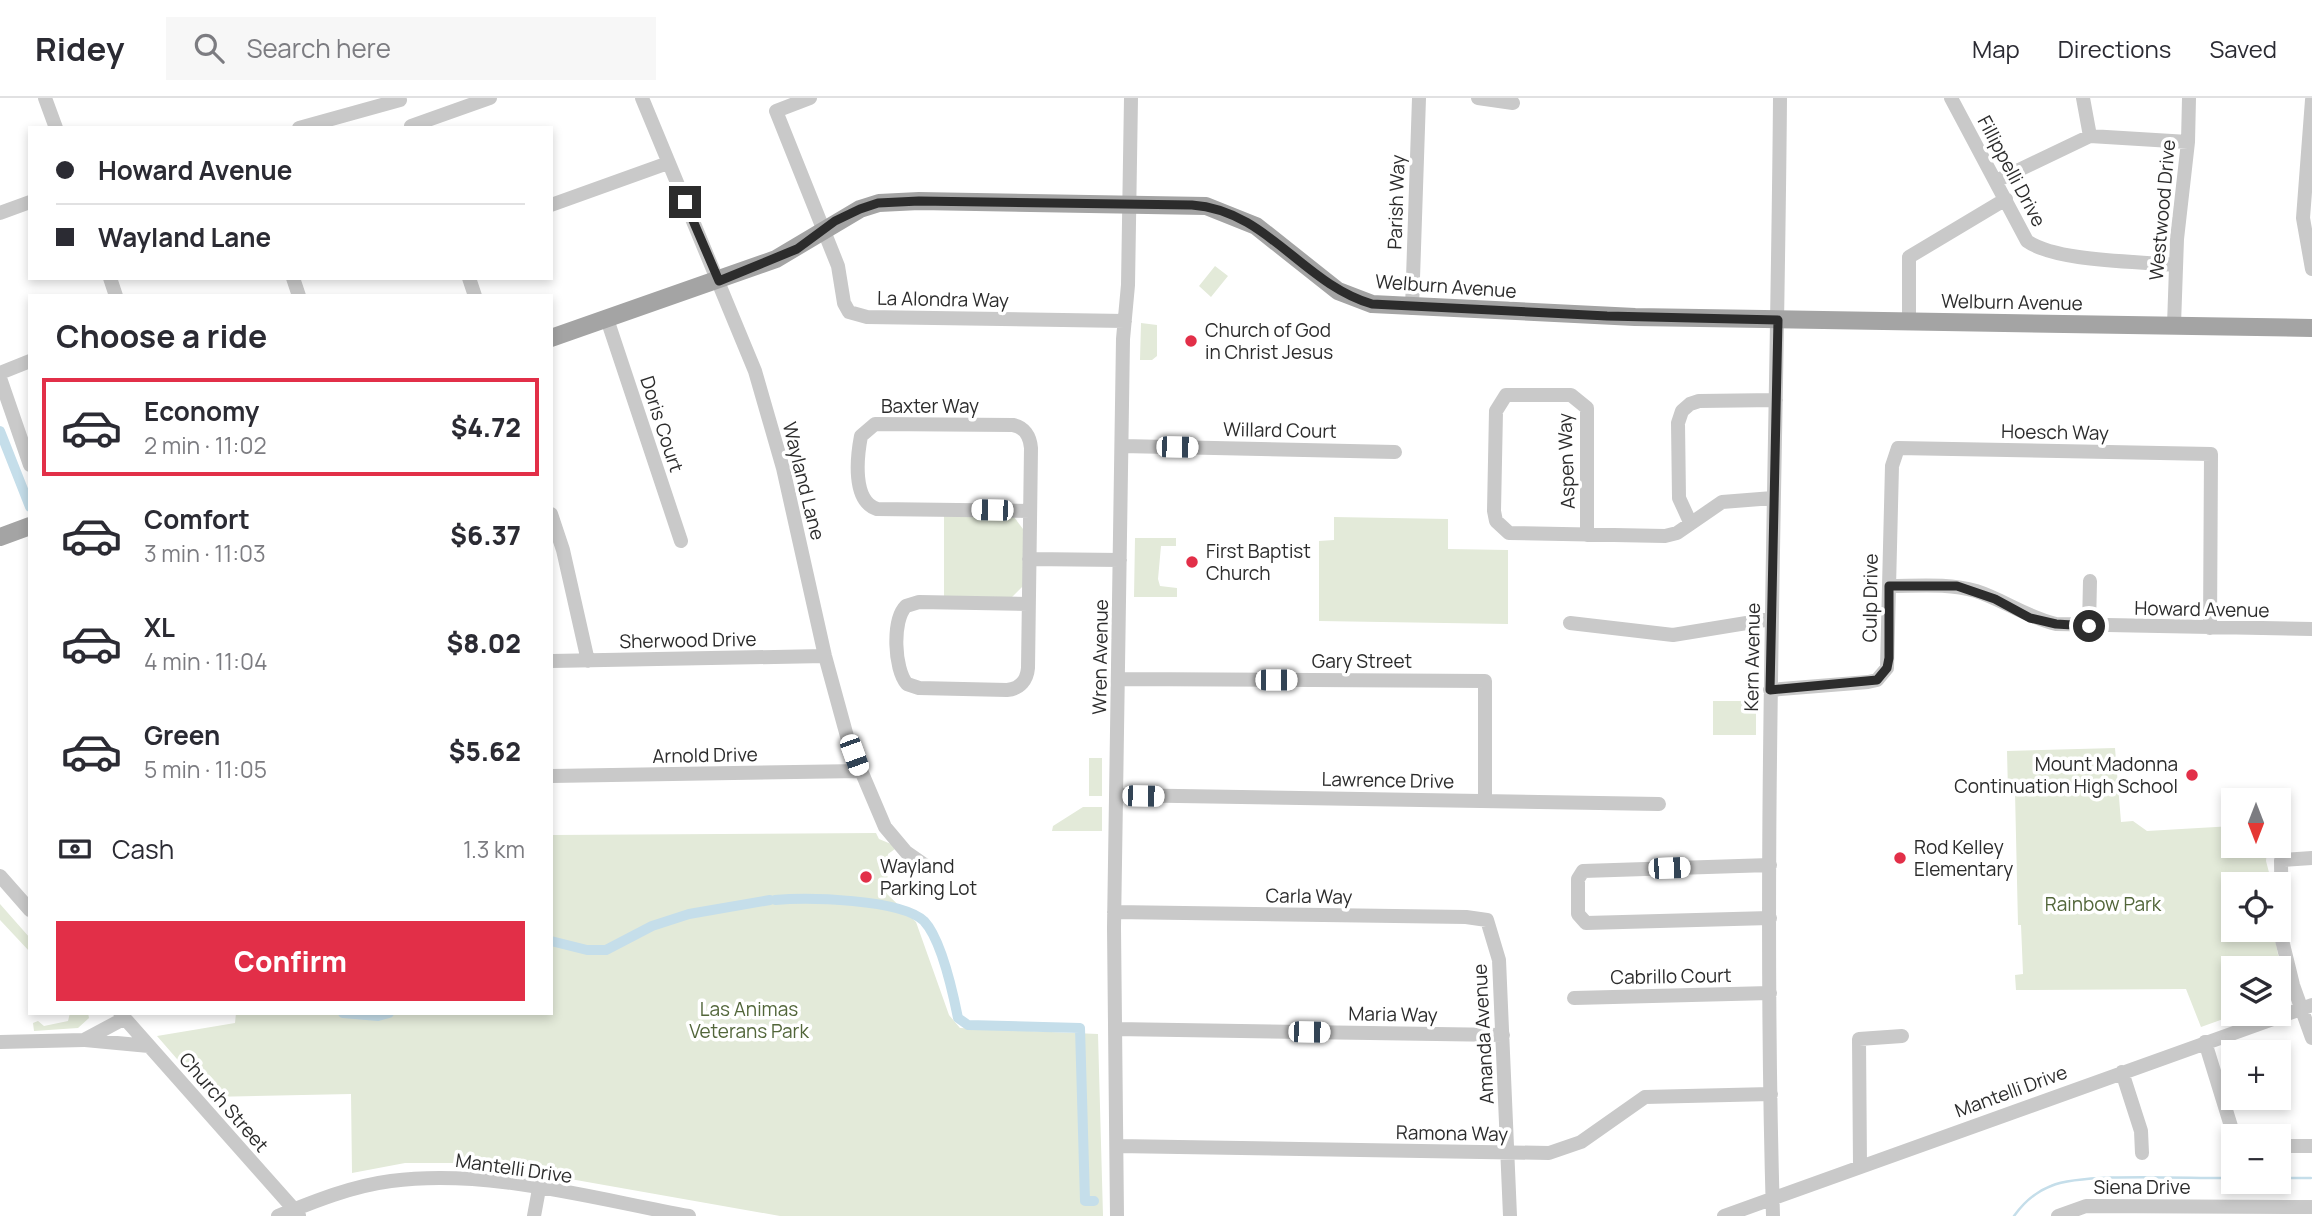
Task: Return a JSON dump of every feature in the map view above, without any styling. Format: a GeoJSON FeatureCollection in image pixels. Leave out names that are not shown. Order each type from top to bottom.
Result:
{"type":"FeatureCollection","features":[{"type":"Feature","properties":{"kind":"main road","name":"Welburn Avenue"},"geometry":{"type":"LineString","coordinates":[[553,337],[719,281],[797,249],[824,229],[860,209],[898,201],[1130,204],[1219,209],[1256,226],[1338,291],[1372,304],[1412,308],[1778,320],[2312,328]]}},
{"type":"Feature","properties":{"kind":"main road"},"geometry":{"type":"LineString","coordinates":[[0,537],[28,527]]}},
{"type":"Feature","properties":{"kind":"street"},"geometry":{"type":"LineString","coordinates":[[45,98],[55,126]]}},
{"type":"Feature","properties":{"kind":"street"},"geometry":{"type":"LineString","coordinates":[[414,126],[490,98]]}},
{"type":"Feature","properties":{"kind":"street","name":"Wayland Lane"},"geometry":{"type":"LineString","coordinates":[[642,98],[755,371],[783,468],[825,656],[860,771],[885,827],[906,852],[926,866]]}},
{"type":"Feature","properties":{"kind":"street","name":"La Alondra Way"},"geometry":{"type":"LineString","coordinates":[[810,98],[776,111],[838,266],[846,308],[860,316],[1125,321]]}},
{"type":"Feature","properties":{"kind":"street","name":"Wren Avenue"},"geometry":{"type":"LineString","coordinates":[[1117,1216],[1114,912],[1131,98]]}},
{"type":"Feature","properties":{"kind":"street","name":"Parish Way"},"geometry":{"type":"LineString","coordinates":[[1412,308],[1419,98]]}},
{"type":"Feature","properties":{"kind":"street"},"geometry":{"type":"LineString","coordinates":[[1478,98],[1513,103]]}},
{"type":"Feature","properties":{"kind":"street","name":"Kern Avenue"},"geometry":{"type":"LineString","coordinates":[[1773,1216],[1770,690],[1780,98]]}},
{"type":"Feature","properties":{"kind":"street","name":"Fillippelli Drive"},"geometry":{"type":"LineString","coordinates":[[1951,98],[2027,242],[2037,248],[2062,254],[2175,265]]}},
{"type":"Feature","properties":{"kind":"street"},"geometry":{"type":"LineString","coordinates":[[2083,98],[2090,136]]}},
{"type":"Feature","properties":{"kind":"street","name":"Westwood Drive"},"geometry":{"type":"LineString","coordinates":[[2174,325],[2175,265],[2188,142],[2189,98]]}},
{"type":"Feature","properties":{"kind":"street"},"geometry":{"type":"LineString","coordinates":[[306,126],[400,99],[411,126]]}},
{"type":"Feature","properties":{"kind":"street"},"geometry":{"type":"LineString","coordinates":[[2312,100],[2308,206],[2304,234],[2312,269]]}},
{"type":"Feature","properties":{"kind":"street"},"geometry":{"type":"LineString","coordinates":[[1996,181],[2090,136],[2188,142]]}},
{"type":"Feature","properties":{"kind":"street"},"geometry":{"type":"LineString","coordinates":[[553,204],[668,163]]}},
{"type":"Feature","properties":{"kind":"street"},"geometry":{"type":"LineString","coordinates":[[1909,321],[1909,257],[2006,199]]}},
{"type":"Feature","properties":{"kind":"street"},"geometry":{"type":"LineString","coordinates":[[0,213],[28,203]]}},
{"type":"Feature","properties":{"kind":"street","name":"Doris Court"},"geometry":{"type":"LineString","coordinates":[[607,319],[681,541]]}},
{"type":"Feature","properties":{"kind":"street"},"geometry":{"type":"LineString","coordinates":[[27,447],[0,376],[28,362]]}},
{"type":"Feature","properties":{"kind":"street","name":"Aspen Way"},"geometry":{"type":"LineString","coordinates":[[1506,395],[1571,395],[1587,408],[1587,534],[1509,533],[1496,521],[1496,411],[1499,401],[1506,395]]}},
{"type":"Feature","properties":{"kind":"street"},"geometry":{"type":"LineString","coordinates":[[1690,522],[1679,498],[1678,423],[1682,411],[1699,401],[1776,400]]}},
{"type":"Feature","properties":{"kind":"street","name":"Baxter Way"},"geometry":{"type":"LineString","coordinates":[[882,423],[1013,425],[1027,433],[1031,443],[1030,511],[877,509],[864,503],[860,491],[860,440],[869,426],[882,423]]}},
{"type":"Feature","properties":{"kind":"street","name":"Willard Court"},"geometry":{"type":"LineString","coordinates":[[1122,446],[1395,452]]}},
{"type":"Feature","properties":{"kind":"street","name":"Hoesch Way"},"geometry":{"type":"LineString","coordinates":[[1898,449],[2211,454],[2210,628]]}},
{"type":"Feature","properties":{"kind":"street","name":"Culp Drive"},"geometry":{"type":"LineString","coordinates":[[1770,690],[1877,680],[1887,668],[1892,466],[1898,449]]}},
{"type":"Feature","properties":{"kind":"street"},"geometry":{"type":"LineString","coordinates":[[1587,534],[1665,536],[1677,533],[1722,502],[1773,498]]}},
{"type":"Feature","properties":{"kind":"street"},"geometry":{"type":"LineString","coordinates":[[1028,604],[919,602],[906,606],[898,622],[900,669],[904,681],[919,688],[1007,690],[1022,684],[1027,673],[1030,511]]}},
{"type":"Feature","properties":{"kind":"street"},"geometry":{"type":"LineString","coordinates":[[553,520],[563,550],[588,661]]}},
{"type":"Feature","properties":{"kind":"street"},"geometry":{"type":"LineString","coordinates":[[1029,559],[1120,560]]}},
{"type":"Feature","properties":{"kind":"street"},"geometry":{"type":"LineString","coordinates":[[2089,626],[2090,581]]}},
{"type":"Feature","properties":{"kind":"street","name":"Howard Avenue"},"geometry":{"type":"LineString","coordinates":[[1889,586],[1957,586],[1995,599],[2030,618],[2056,624],[2312,629]]}},
{"type":"Feature","properties":{"kind":"street"},"geometry":{"type":"LineString","coordinates":[[1570,623],[1665,635],[1771,619]]}},
{"type":"Feature","properties":{"kind":"street","name":"Sherwood Drive"},"geometry":{"type":"LineString","coordinates":[[553,661],[825,656]]}},
{"type":"Feature","properties":{"kind":"street","name":"Gary Street"},"geometry":{"type":"LineString","coordinates":[[1119,678],[1485,681],[1485,801]]}},
{"type":"Feature","properties":{"kind":"street","name":"Arnold Drive"},"geometry":{"type":"LineString","coordinates":[[553,776],[860,771]]}},
{"type":"Feature","properties":{"kind":"street","name":"Lawrence Drive"},"geometry":{"type":"LineString","coordinates":[[1117,795],[1659,804]]}},
{"type":"Feature","properties":{"kind":"street"},"geometry":{"type":"LineString","coordinates":[[2312,858],[2281,860],[2283,940],[2306,1007],[2312,1038]]}},
{"type":"Feature","properties":{"kind":"street"},"geometry":{"type":"LineString","coordinates":[[1770,865],[1594,870],[1579,874],[1578,914],[1586,923],[1770,918]]}},
{"type":"Feature","properties":{"kind":"street"},"geometry":{"type":"LineString","coordinates":[[0,876],[28,908]]}},
{"type":"Feature","properties":{"kind":"street","name":"Carla Way"},"geometry":{"type":"LineString","coordinates":[[1114,912],[1466,917],[1487,920],[1494,934]]}},
{"type":"Feature","properties":{"kind":"street","name":"Amanda Avenue"},"geometry":{"type":"LineString","coordinates":[[1494,934],[1499,960],[1510,1216]]}},
{"type":"Feature","properties":{"kind":"street","name":"Cabrillo Court"},"geometry":{"type":"LineString","coordinates":[[1574,998],[1770,993]]}},
{"type":"Feature","properties":{"kind":"street","name":"Mantelli Drive"},"geometry":{"type":"LineString","coordinates":[[1724,1216],[2306,1007]]}},
{"type":"Feature","properties":{"kind":"street"},"geometry":{"type":"LineString","coordinates":[[84,1040],[122,1016]]}},
{"type":"Feature","properties":{"kind":"street","name":"Church Street"},"geometry":{"type":"LineString","coordinates":[[122,1016],[297,1213]]}},
{"type":"Feature","properties":{"kind":"street","name":"Maria Way"},"geometry":{"type":"LineString","coordinates":[[1115,1029],[1503,1035]]}},
{"type":"Feature","properties":{"kind":"street"},"geometry":{"type":"LineString","coordinates":[[1860,1166],[1859,1039],[1902,1036]]}},
{"type":"Feature","properties":{"kind":"street"},"geometry":{"type":"LineString","coordinates":[[0,1042],[84,1040],[149,1046]]}},
{"type":"Feature","properties":{"kind":"street"},"geometry":{"type":"LineString","coordinates":[[2205,1042],[2230,1124]]}},
{"type":"Feature","properties":{"kind":"street"},"geometry":{"type":"LineString","coordinates":[[2122,1072],[2141,1130],[2142,1153]]}},
{"type":"Feature","properties":{"kind":"street","name":"Ramona Way"},"geometry":{"type":"LineString","coordinates":[[1116,1146],[1549,1153],[1581,1142],[1645,1097],[1771,1094]]}},
{"type":"Feature","properties":{"kind":"street"},"geometry":{"type":"LineString","coordinates":[[2291,1146],[2312,1146]]}},
{"type":"Feature","properties":{"kind":"street","name":"Mantelli Drive"},"geometry":{"type":"LineString","coordinates":[[278,1216],[297,1213],[355,1189],[411,1179],[482,1180],[689,1216]]}},
{"type":"Feature","properties":{"kind":"street"},"geometry":{"type":"LineString","coordinates":[[534,1216],[539,1189]]}},
{"type":"Feature","properties":{"kind":"street","name":"Siena Drive"},"geometry":{"type":"LineString","coordinates":[[2059,1216],[2086,1206],[2240,1211],[2312,1207]]}},
{"type":"Feature","properties":{"kind":"green space"},"geometry":{"type":"Polygon","coordinates":[[[1215,266],[1228,276],[1211,297],[1199,286],[1215,266]]]}},
{"type":"Feature","properties":{"kind":"green space"},"geometry":{"type":"Polygon","coordinates":[[[1141,323],[1157,325],[1157,356],[1152,360],[1140,360],[1141,323]]]}},
{"type":"Feature","properties":{"kind":"green space"},"geometry":{"type":"Polygon","coordinates":[[[944,516],[1014,517],[1023,529],[1023,586],[1012,597],[944,597],[944,516]]]}},
{"type":"Feature","properties":{"kind":"green space"},"geometry":{"type":"Polygon","coordinates":[[[1334,517],[1448,519],[1448,549],[1508,550],[1508,624],[1319,621],[1319,541],[1334,540],[1334,517]]]}},
{"type":"Feature","properties":{"kind":"green space"},"geometry":{"type":"Polygon","coordinates":[[[1135,538],[1176,538],[1176,546],[1161,546],[1158,579],[1160,586],[1177,588],[1177,597],[1134,597],[1135,538]]]}},
{"type":"Feature","properties":{"kind":"green space"},"geometry":{"type":"Polygon","coordinates":[[[1713,701],[1756,701],[1756,735],[1713,735],[1713,701]]]}},
{"type":"Feature","properties":{"kind":"green space","name":"Rainbow Park"},"geometry":{"type":"Polygon","coordinates":[[[2115,748],[2121,822],[2133,821],[2147,831],[2221,827],[2221,858],[2266,858],[2269,872],[2221,872],[2221,942],[2276,942],[2278,956],[2221,956],[2221,1020],[2201,1027],[2186,989],[2016,990],[2015,975],[2023,974],[2021,925],[2018,925],[2015,792],[2008,792],[2007,751],[2115,748]]]}},
{"type":"Feature","properties":{"kind":"green space"},"geometry":{"type":"Polygon","coordinates":[[[1089,758],[1102,758],[1102,796],[1089,796],[1089,758]]]}},
{"type":"Feature","properties":{"kind":"green space"},"geometry":{"type":"Polygon","coordinates":[[[1083,807],[1102,807],[1102,831],[1052,831],[1053,826],[1083,807]]]}},
{"type":"Feature","properties":{"kind":"green space","name":"Las Animas Veterans Park"},"geometry":{"type":"Polygon","coordinates":[[[876,833],[879,839],[891,844],[895,849],[888,854],[887,894],[916,922],[949,1015],[960,1028],[1098,1034],[1103,1216],[780,1216],[480,1163],[405,1163],[352,1173],[351,1094],[210,1097],[157,1036],[235,1023],[236,1015],[553,1015],[553,835],[876,833]]]}},
{"type":"Feature","properties":{"kind":"green space"},"geometry":{"type":"Polygon","coordinates":[[[0,904],[28,936],[28,950],[0,920],[0,904]]]}},
{"type":"Feature","properties":{"kind":"green space"},"geometry":{"type":"Polygon","coordinates":[[[70,1015],[88,1015],[89,1018],[78,1028],[34,1031],[33,1023],[38,1021],[44,1026],[68,1021],[70,1015]]]}},
{"type":"Feature","properties":{"kind":"waterway"},"geometry":{"type":"LineString","coordinates":[[0,431],[28,502]]}},
{"type":"Feature","properties":{"kind":"waterway"},"geometry":{"type":"LineString","coordinates":[[775,900],[809,899],[875,904],[896,908],[924,921],[941,953],[958,1018],[968,1025],[1080,1028],[1085,1201],[1094,1201]]}},
{"type":"Feature","properties":{"kind":"waterway"},"geometry":{"type":"LineString","coordinates":[[553,942],[587,950],[606,950],[652,926],[689,914],[770,900]]}},
{"type":"Feature","properties":{"kind":"waterway"},"geometry":{"type":"LineString","coordinates":[[366,1015],[382,1015]]}},
{"type":"Feature","properties":{"kind":"waterway"},"geometry":{"type":"LineString","coordinates":[[2014,1216],[2035,1194],[2067,1182],[2139,1177],[2221,1178]]}},
{"type":"Feature","properties":{"kind":"waterway"},"geometry":{"type":"LineString","coordinates":[[2291,1178],[2311,1178]]}},
{"type":"Feature","properties":{"kind":"place","name":"Church of God in Christ Jesus"},"geometry":{"type":"Point","coordinates":[1191,341]}},
{"type":"Feature","properties":{"kind":"place","name":"First Baptist Church"},"geometry":{"type":"Point","coordinates":[1192,562]}},
{"type":"Feature","properties":{"kind":"place","name":"Mount Madonna Continuation High School"},"geometry":{"type":"Point","coordinates":[2192,775]}},
{"type":"Feature","properties":{"kind":"place","name":"Rod Kelley Elementary"},"geometry":{"type":"Point","coordinates":[1900,858]}},
{"type":"Feature","properties":{"kind":"place","name":"Wayland Parking Lot"},"geometry":{"type":"Point","coordinates":[866,877]}},
{"type":"Feature","properties":{"kind":"route"},"geometry":{"type":"LineString","coordinates":[[685,202],[719,281],[797,249],[847,214],[878,203],[919,201],[1192,205],[1219,209],[1256,226],[1338,291],[1372,304],[1607,316],[1778,320],[1770,690],[1868,682],[1883,675],[1889,658],[1889,586],[1957,586],[1995,599],[2030,618],[2056,624],[2089,626]]}}]}
